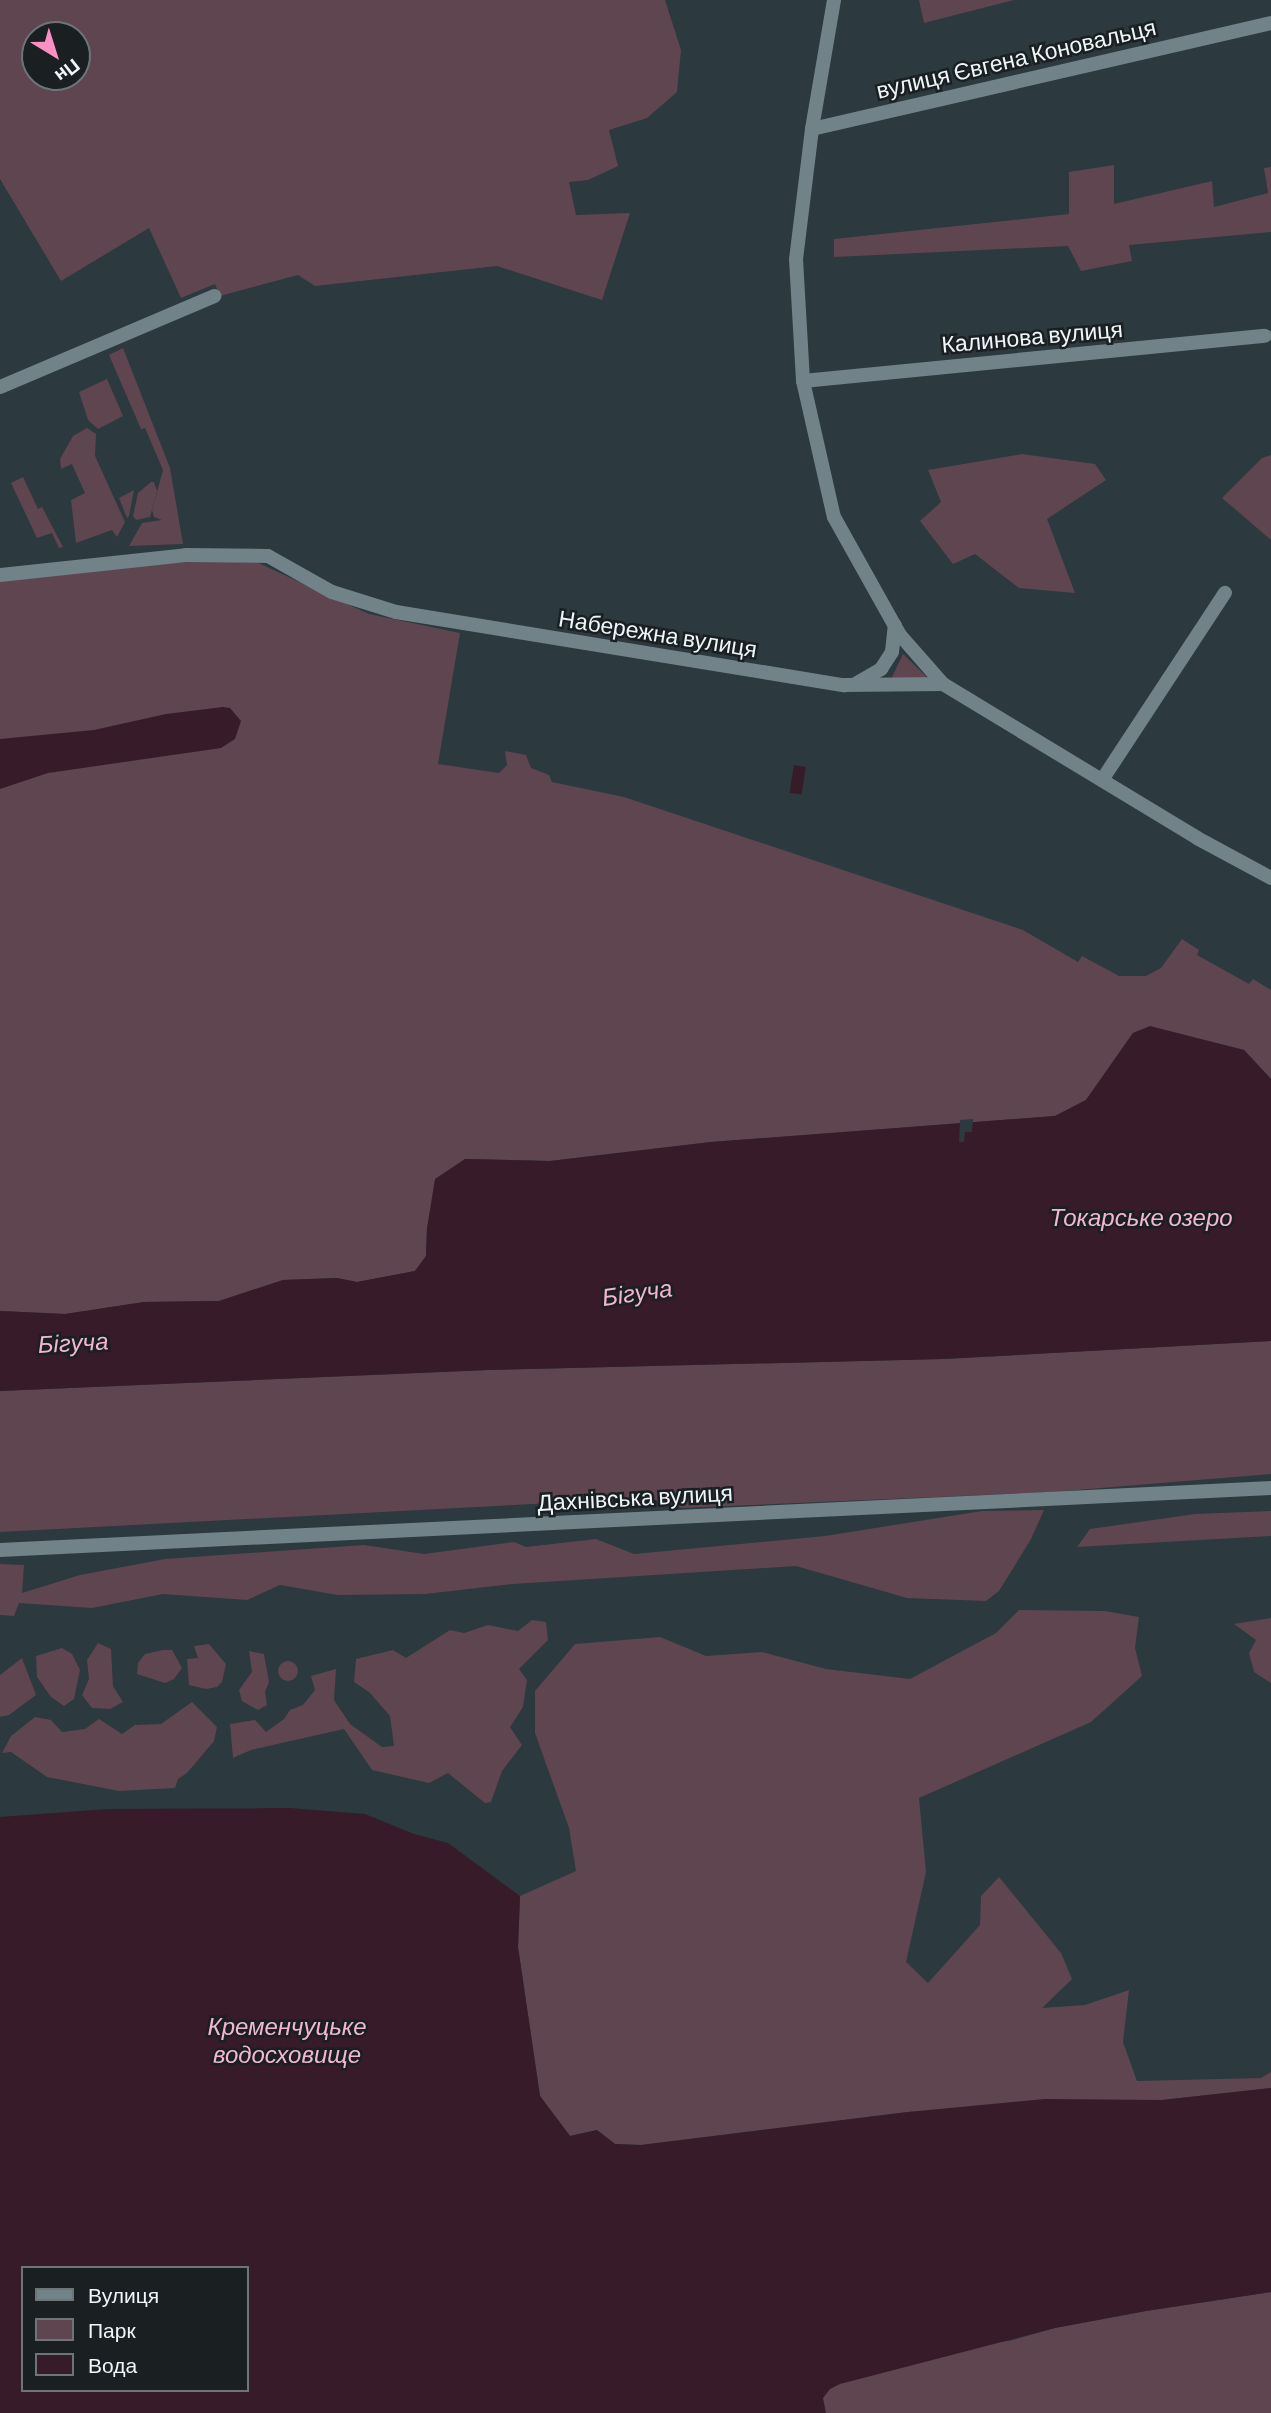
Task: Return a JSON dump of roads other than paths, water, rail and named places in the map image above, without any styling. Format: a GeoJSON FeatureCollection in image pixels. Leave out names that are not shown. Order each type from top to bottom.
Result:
{"type":"FeatureCollection","features":[{"type":"Feature","properties":{"kind":"street"},"geometry":{"type":"LineString","coordinates":[[834,0],[812,129],[796,259],[803,380],[834,517],[895,625],[943,684],[1197,838],[1271,878]]}},
{"type":"Feature","properties":{"kind":"street","name":"вулиця Євгена Коновальця"},"geometry":{"type":"LineString","coordinates":[[812,129],[1271,23]]}},
{"type":"Feature","properties":{"kind":"street"},"geometry":{"type":"LineString","coordinates":[[0,387],[214,296]]}},
{"type":"Feature","properties":{"kind":"street","name":"Калинова вулиця"},"geometry":{"type":"LineString","coordinates":[[803,380],[1265,336]]}},
{"type":"Feature","properties":{"kind":"street","name":"Набережна вулиця"},"geometry":{"type":"LineString","coordinates":[[0,575],[186,555],[268,556],[332,592],[397,612],[547,639],[853,685],[943,684]]}},
{"type":"Feature","properties":{"kind":"street"},"geometry":{"type":"LineString","coordinates":[[1102,780],[1225,593]]}},
{"type":"Feature","properties":{"kind":"street"},"geometry":{"type":"LineString","coordinates":[[853,685],[881,670],[892,652],[895,625]]}},
{"type":"Feature","properties":{"kind":"street","name":"Дахнівська вулиця"},"geometry":{"type":"LineString","coordinates":[[0,1549],[1271,1488]]}},
{"type":"Feature","properties":{"kind":"water"},"geometry":{"type":"Polygon","coordinates":[[[230,708],[241,721],[235,739],[221,748],[48,773],[0,789],[0,739],[94,730],[166,714],[230,708]]]}},
{"type":"Feature","properties":{"kind":"water"},"geometry":{"type":"Polygon","coordinates":[[[794,765],[806,767],[801,795],[790,793],[794,765]]]}},
{"type":"Feature","properties":{"kind":"water","name":"Токарське озеро"},"geometry":{"type":"Polygon","coordinates":[[[1150,1026],[1244,1050],[1271,1079],[1271,1341],[943,1359],[488,1370],[0,1391],[0,1311],[65,1314],[144,1302],[219,1301],[283,1280],[337,1278],[357,1282],[415,1271],[426,1256],[427,1228],[435,1179],[465,1159],[550,1161],[711,1142],[1055,1116],[1086,1100],[1133,1033],[1150,1026]]]}},
{"type":"Feature","properties":{"kind":"water","name":"Кременчуцьке водосховище"},"geometry":{"type":"Polygon","coordinates":[[[290,1808],[365,1814],[414,1834],[448,1843],[520,1896],[518,1947],[540,2096],[570,2136],[597,2130],[615,2144],[641,2145],[908,2112],[1045,2099],[1162,2100],[1271,2088],[1271,2292],[1055,2328],[840,2384],[830,2389],[823,2398],[826,2413],[0,2413],[0,1817],[107,1809],[290,1808]]]}},
{"type":"Feature","properties":{"kind":"water label","name":"Бігуча"},"geometry":{"type":"Point","coordinates":[637,1292]}},
{"type":"Feature","properties":{"kind":"water label","name":"Бігуча"},"geometry":{"type":"Point","coordinates":[73,1342]}}]}
